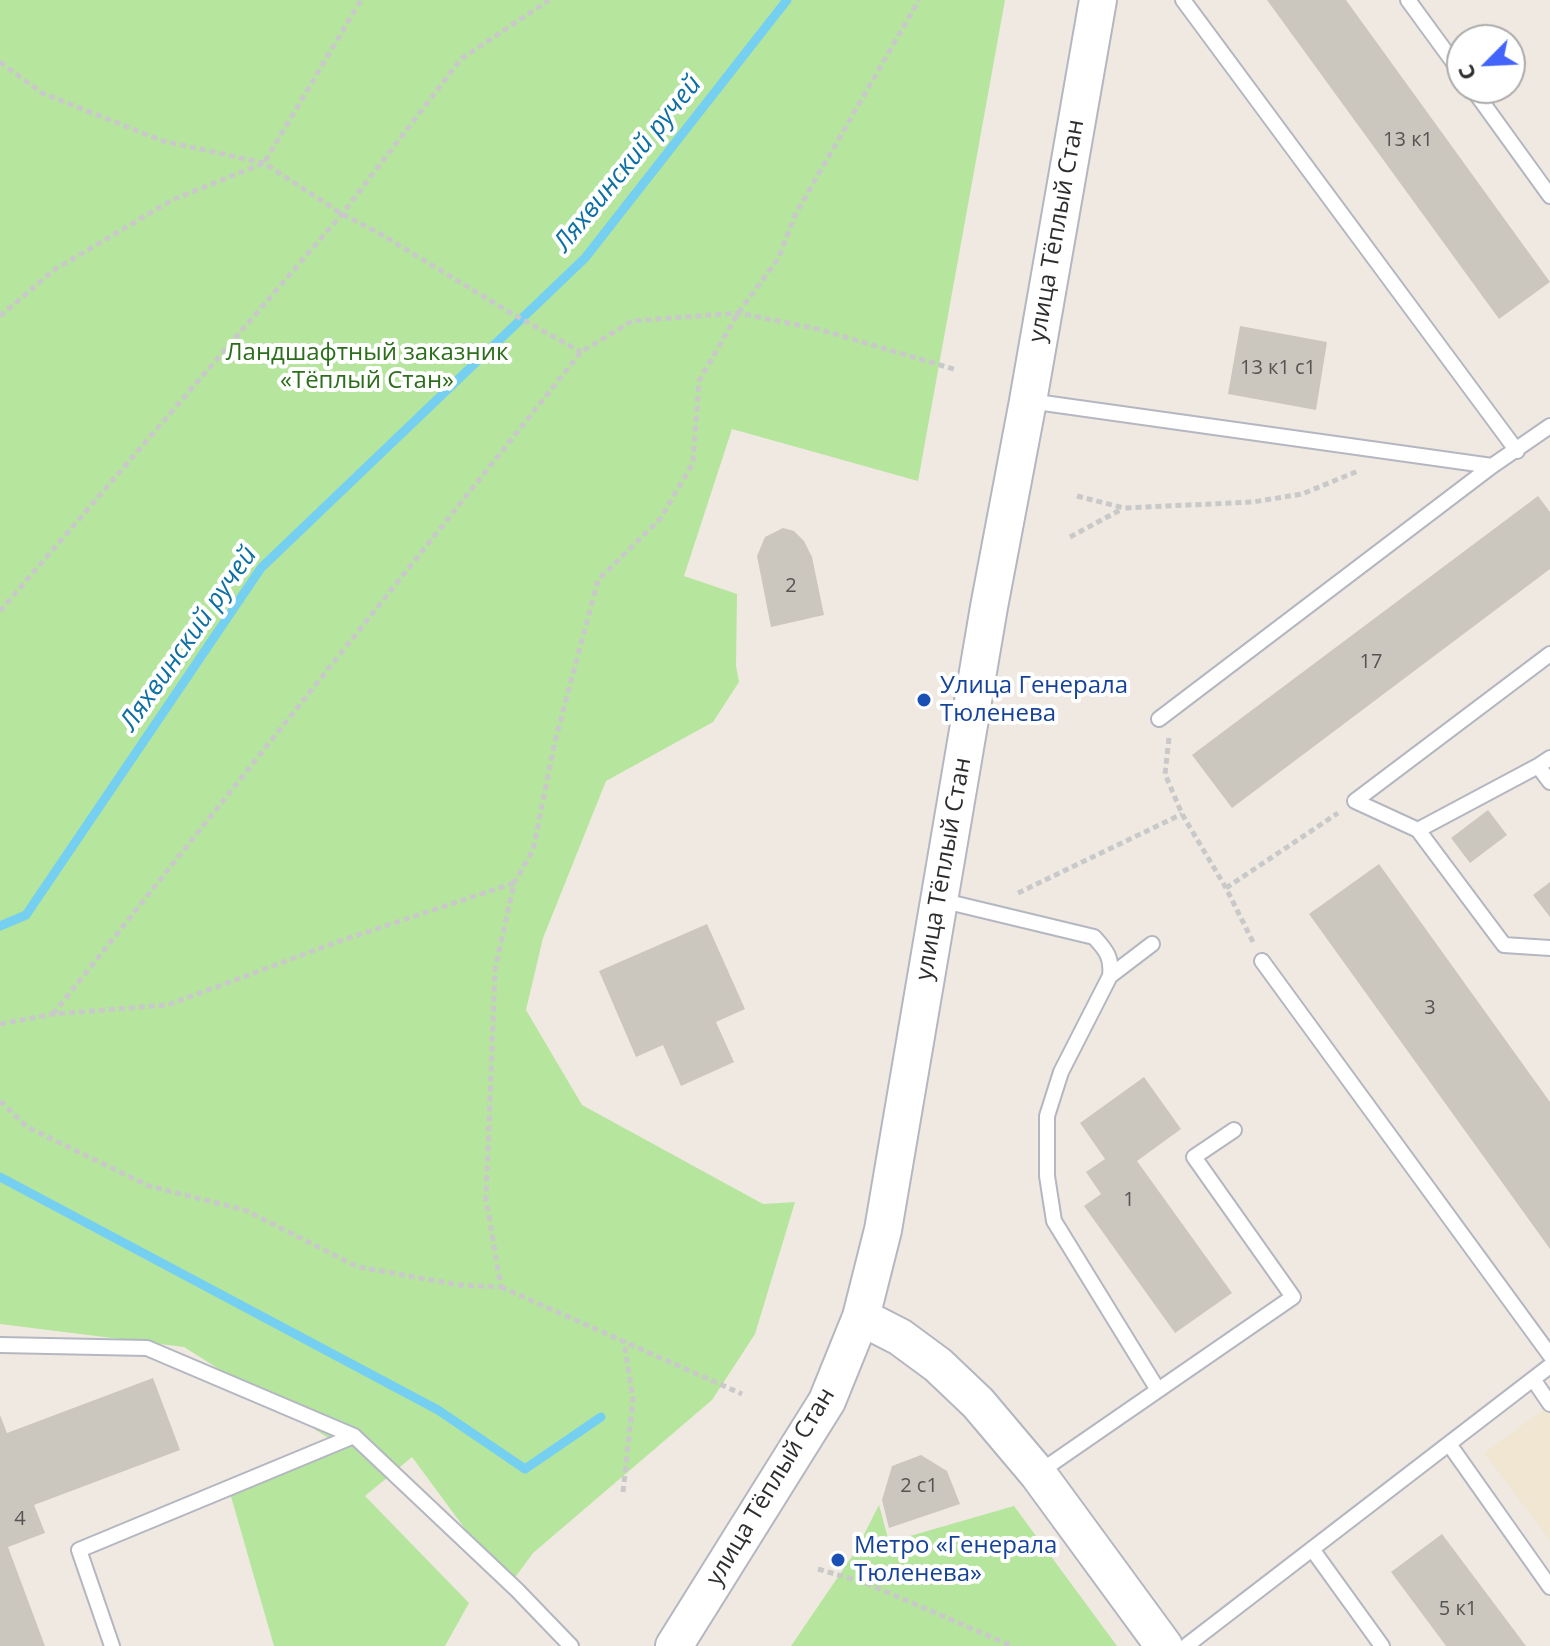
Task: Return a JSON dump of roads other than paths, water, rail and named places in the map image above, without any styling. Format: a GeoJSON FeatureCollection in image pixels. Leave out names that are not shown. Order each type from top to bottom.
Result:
{"type":"FeatureCollection","features":[{"type":"Feature","properties":{"kind":"street","name":"улица Тёплый Стан"},"geometry":{"type":"LineString","coordinates":[[674,1646],[827,1401],[861,1317],[883,1230],[989,607],[1098,0]]}},
{"type":"Feature","properties":{"kind":"street"},"geometry":{"type":"LineString","coordinates":[[861,1317],[900,1337],[938,1365],[978,1403],[1038,1474],[1164,1646]]}},
{"type":"Feature","properties":{"kind":"lane"},"geometry":{"type":"LineString","coordinates":[[1183,0],[1517,451]]}},
{"type":"Feature","properties":{"kind":"lane"},"geometry":{"type":"LineString","coordinates":[[1408,0],[1446,52]]}},
{"type":"Feature","properties":{"kind":"lane"},"geometry":{"type":"LineString","coordinates":[[1484,104],[1550,196]]}},
{"type":"Feature","properties":{"kind":"lane"},"geometry":{"type":"LineString","coordinates":[[1028,401],[1492,466]]}},
{"type":"Feature","properties":{"kind":"lane"},"geometry":{"type":"LineString","coordinates":[[1165,714],[1492,466],[1550,426]]}},
{"type":"Feature","properties":{"kind":"lane"},"geometry":{"type":"LineString","coordinates":[[1550,654],[1355,801],[1418,830],[1504,945],[1550,948]]}},
{"type":"Feature","properties":{"kind":"lane"},"geometry":{"type":"LineString","coordinates":[[1418,830],[1544,762],[1550,782]]}},
{"type":"Feature","properties":{"kind":"lane"},"geometry":{"type":"LineString","coordinates":[[939,900],[1094,937],[1107,951],[1111,962],[1110,976],[1061,1072],[1047,1116],[1047,1176],[1054,1221],[1158,1390]]}},
{"type":"Feature","properties":{"kind":"lane"},"geometry":{"type":"LineString","coordinates":[[1110,976],[1152,944]]}},
{"type":"Feature","properties":{"kind":"lane"},"geometry":{"type":"LineString","coordinates":[[1262,961],[1550,1355]]}},
{"type":"Feature","properties":{"kind":"lane"},"geometry":{"type":"LineString","coordinates":[[1038,1474],[1293,1297],[1194,1157],[1234,1130]]}},
{"type":"Feature","properties":{"kind":"lane"},"geometry":{"type":"LineString","coordinates":[[0,1345],[147,1348],[354,1436],[517,1590],[571,1646]]}},
{"type":"Feature","properties":{"kind":"lane"},"geometry":{"type":"LineString","coordinates":[[1186,1646],[1550,1366]]}},
{"type":"Feature","properties":{"kind":"lane"},"geometry":{"type":"LineString","coordinates":[[1533,1379],[1550,1404]]}},
{"type":"Feature","properties":{"kind":"lane"},"geometry":{"type":"LineString","coordinates":[[112,1646],[79,1550],[354,1436]]}},
{"type":"Feature","properties":{"kind":"lane"},"geometry":{"type":"LineString","coordinates":[[1449,1444],[1550,1587]]}},
{"type":"Feature","properties":{"kind":"lane"},"geometry":{"type":"LineString","coordinates":[[1312,1549],[1382,1646]]}},
{"type":"Feature","properties":{"kind":"waterway","name":"Ляхвинский ручей"},"geometry":{"type":"LineString","coordinates":[[0,926],[26,915],[261,568],[585,258],[787,0]]}},
{"type":"Feature","properties":{"kind":"waterway"},"geometry":{"type":"LineString","coordinates":[[0,1177],[438,1410],[525,1469],[601,1417]]}},
{"type":"Feature","properties":{"kind":"place","name":"Улица Генерала Тюленева"},"geometry":{"type":"Point","coordinates":[924,700]}},
{"type":"Feature","properties":{"kind":"place","name":"Метро «Генерала Тюленева»"},"geometry":{"type":"Point","coordinates":[838,1560]}},
{"type":"Feature","properties":{"kind":"park label","name":"Ландшафтный заказник «Тёплый Стан»"},"geometry":{"type":"Point","coordinates":[367,367]}}]}
